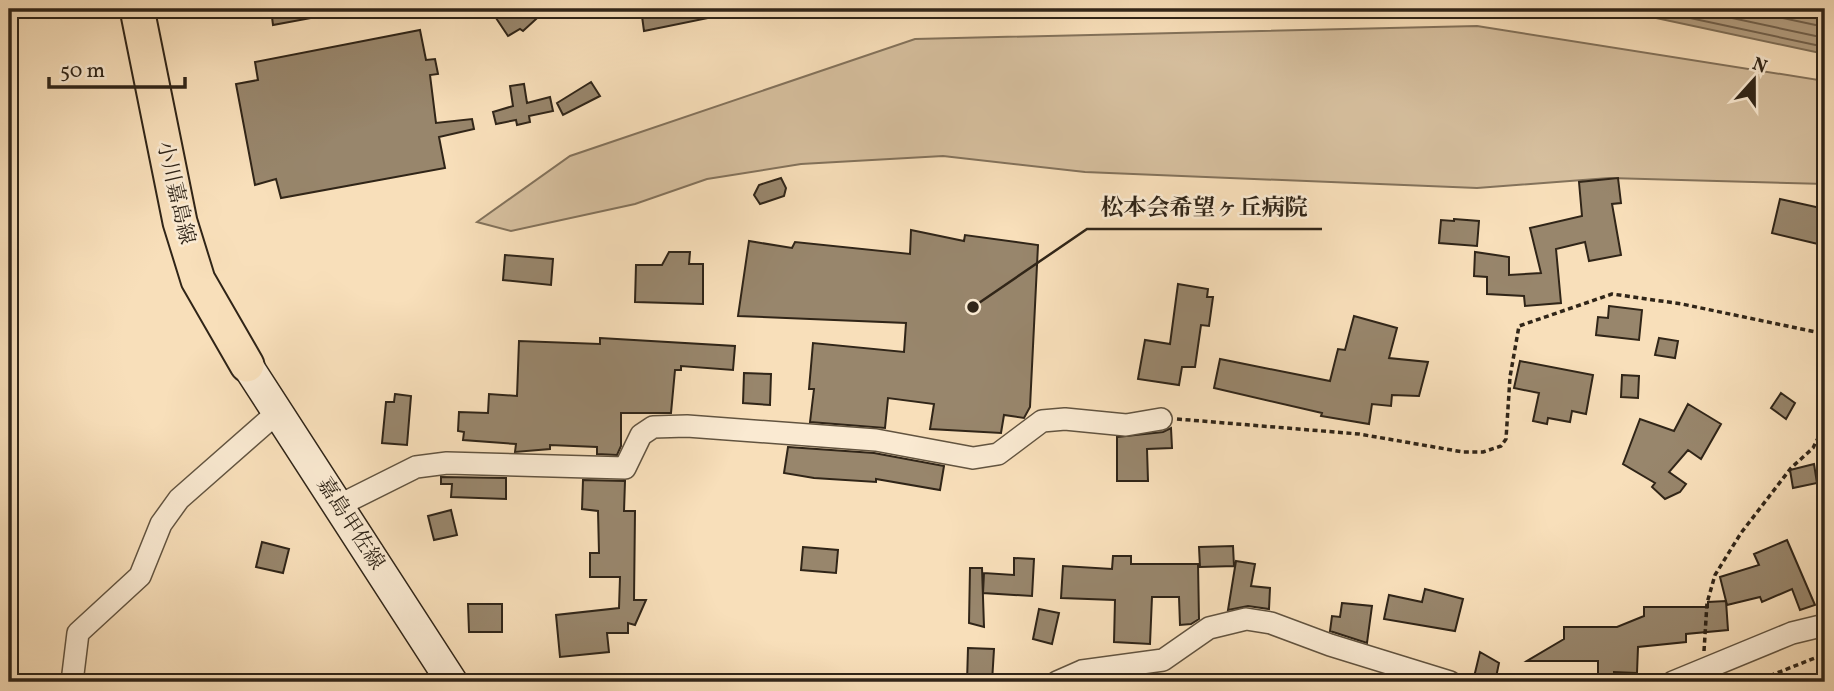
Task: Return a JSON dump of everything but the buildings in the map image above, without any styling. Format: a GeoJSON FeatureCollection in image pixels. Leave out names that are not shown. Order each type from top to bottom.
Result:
{"type":"FeatureCollection","features":[{"type":"Feature","properties":{"kind":"main road","name":"小川嘉島線"},"geometry":{"type":"LineString","coordinates":[[137,9],[180,222],[198,280],[247,365]]}},
{"type":"Feature","properties":{"kind":"main road","name":"嘉島甲佐線"},"geometry":{"type":"LineString","coordinates":[[247,365],[452,682]]}},
{"type":"Feature","properties":{"kind":"street"},"geometry":{"type":"LineString","coordinates":[[72,682],[78,634],[140,576],[161,524],[179,499],[278,412]]}},
{"type":"Feature","properties":{"kind":"street"},"geometry":{"type":"LineString","coordinates":[[338,506],[416,467],[437,464],[625,468],[641,435],[653,427],[687,426],[876,440],[973,458],[998,454],[1042,421],[1065,419],[1126,425],[1161,419]]}},
{"type":"Feature","properties":{"kind":"street"},"geometry":{"type":"LineString","coordinates":[[1057,682],[1082,671],[1164,660],[1209,628],[1246,618],[1271,623],[1330,645],[1450,682]]}},
{"type":"Feature","properties":{"kind":"street"},"geometry":{"type":"LineString","coordinates":[[1673,682],[1791,633],[1825,625]]}},
{"type":"Feature","properties":{"kind":"path"},"geometry":{"type":"LineString","coordinates":[[1161,419],[1227,421],[1346,432],[1463,452],[1483,452],[1501,446],[1506,439],[1516,332],[1519,326],[1532,321],[1612,294],[1682,304],[1825,334]]}},
{"type":"Feature","properties":{"kind":"path"},"geometry":{"type":"LineString","coordinates":[[1702,670],[1707,603],[1715,575],[1741,533],[1791,468],[1813,448],[1825,424]]}},
{"type":"Feature","properties":{"kind":"path"},"geometry":{"type":"LineString","coordinates":[[1754,682],[1825,654]]}},
{"type":"Feature","properties":{"kind":"shaded area"},"geometry":{"type":"Polygon","coordinates":[[[1477,26],[1825,81],[1825,184],[1609,178],[1477,188],[1085,172],[943,156],[801,164],[707,179],[635,204],[511,231],[477,222],[570,156],[915,39],[1477,26]]]}},
{"type":"Feature","properties":{"kind":"water"},"geometry":{"type":"Polygon","coordinates":[[[1614,9],[1825,9],[1825,54],[1614,9]]]}},
{"type":"Feature","properties":{"kind":"place","name":"松本会希望ヶ丘病院"},"geometry":{"type":"Point","coordinates":[973,307]}}]}
